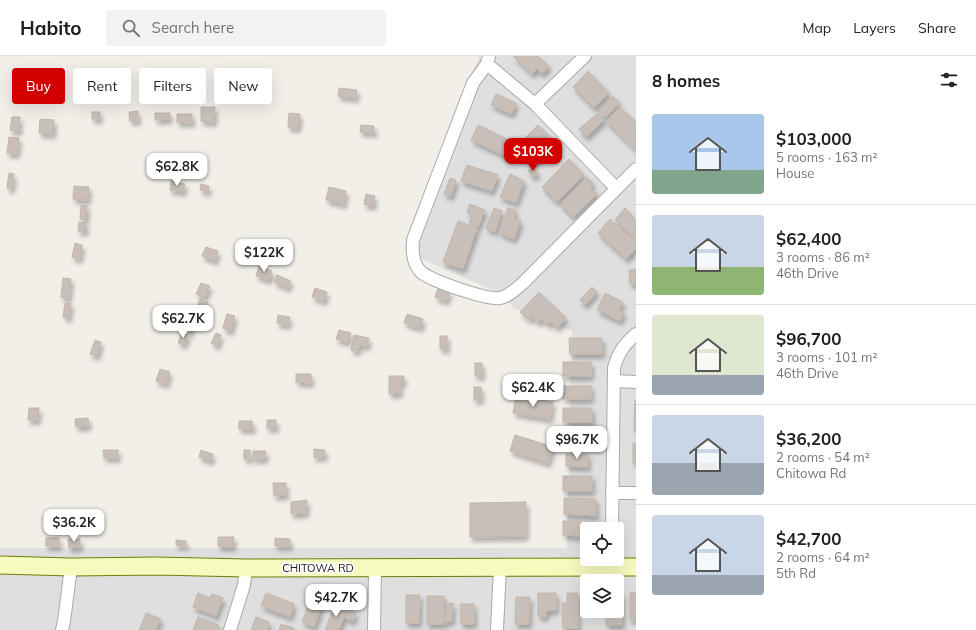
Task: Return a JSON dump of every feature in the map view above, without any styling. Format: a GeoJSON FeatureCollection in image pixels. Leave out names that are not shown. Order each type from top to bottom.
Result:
{"type":"FeatureCollection","features":[{"type":"Feature","properties":{"kind":"street"},"geometry":{"type":"LineString","coordinates":[[535,104],[585,56]]}},
{"type":"Feature","properties":{"kind":"street"},"geometry":{"type":"LineString","coordinates":[[616,188],[535,104],[488,60],[473,83],[413,240],[412,251],[420,271],[429,277],[479,296],[501,298],[523,283],[636,168]]}},
{"type":"Feature","properties":{"kind":"street"},"geometry":{"type":"LineString","coordinates":[[612,522],[614,368],[618,355],[636,334]]}},
{"type":"Feature","properties":{"kind":"street"},"geometry":{"type":"LineString","coordinates":[[614,381],[636,382]]}},
{"type":"Feature","properties":{"kind":"street"},"geometry":{"type":"LineString","coordinates":[[612,493],[636,493]]}},
{"type":"Feature","properties":{"kind":"street","name":"CHITOWA RD"},"geometry":{"type":"LineString","coordinates":[[0,565],[375,568],[500,567],[580,564]]}},
{"type":"Feature","properties":{"kind":"street","name":"CHITOWA RD"},"geometry":{"type":"LineString","coordinates":[[624,565],[636,567]]}},
{"type":"Feature","properties":{"kind":"street"},"geometry":{"type":"LineString","coordinates":[[62,630],[71,566]]}},
{"type":"Feature","properties":{"kind":"street"},"geometry":{"type":"LineString","coordinates":[[497,630],[500,567]]}},
{"type":"Feature","properties":{"kind":"street"},"geometry":{"type":"LineString","coordinates":[[230,630],[244,585],[246,568]]}},
{"type":"Feature","properties":{"kind":"street"},"geometry":{"type":"LineString","coordinates":[[374,630],[375,568]]}},
{"type":"Feature","properties":{"kind":"shaded area"},"geometry":{"type":"Polygon","coordinates":[[[479,56],[636,56],[636,630],[0,630],[0,548],[567,548],[572,331],[513,308],[505,296],[406,252],[479,56]]]}},
{"type":"Feature","properties":{"kind":"building"},"geometry":{"type":"Polygon","coordinates":[[[513,56],[538,56],[549,66],[542,74],[537,69],[532,74],[513,56]]]}},
{"type":"Feature","properties":{"kind":"building"},"geometry":{"type":"Polygon","coordinates":[[[588,71],[609,93],[594,108],[573,87],[588,71]]]}},
{"type":"Feature","properties":{"kind":"building"},"geometry":{"type":"Polygon","coordinates":[[[339,88],[357,90],[356,98],[338,96],[339,88]]]}},
{"type":"Feature","properties":{"kind":"building"},"geometry":{"type":"Polygon","coordinates":[[[496,94],[516,103],[512,114],[491,105],[496,94]]]}},
{"type":"Feature","properties":{"kind":"building"},"geometry":{"type":"Polygon","coordinates":[[[613,96],[620,103],[605,117],[598,111],[613,96]]]}},
{"type":"Feature","properties":{"kind":"building"},"geometry":{"type":"Polygon","coordinates":[[[201,107],[215,107],[214,122],[201,121],[201,107]]]}},
{"type":"Feature","properties":{"kind":"building"},"geometry":{"type":"Polygon","coordinates":[[[620,107],[636,122],[636,150],[606,121],[620,107]]]}},
{"type":"Feature","properties":{"kind":"building"},"geometry":{"type":"Polygon","coordinates":[[[138,111],[138,121],[130,121],[129,112],[138,111]]]}},
{"type":"Feature","properties":{"kind":"building"},"geometry":{"type":"Polygon","coordinates":[[[92,112],[100,112],[100,119],[92,119],[92,112]]]}},
{"type":"Feature","properties":{"kind":"building"},"geometry":{"type":"Polygon","coordinates":[[[155,113],[170,113],[170,119],[155,120],[155,113]]]}},
{"type":"Feature","properties":{"kind":"building"},"geometry":{"type":"Polygon","coordinates":[[[289,113],[300,114],[298,128],[288,127],[289,113]]]}},
{"type":"Feature","properties":{"kind":"building"},"geometry":{"type":"Polygon","coordinates":[[[598,113],[604,120],[586,137],[579,129],[598,113]]]}},
{"type":"Feature","properties":{"kind":"building"},"geometry":{"type":"Polygon","coordinates":[[[177,114],[192,114],[192,123],[177,122],[177,114]]]}},
{"type":"Feature","properties":{"kind":"building"},"geometry":{"type":"Polygon","coordinates":[[[12,117],[20,117],[19,131],[10,130],[12,117]]]}},
{"type":"Feature","properties":{"kind":"building"},"geometry":{"type":"Polygon","coordinates":[[[40,119],[54,120],[53,134],[39,133],[40,119]]]}},
{"type":"Feature","properties":{"kind":"building"},"geometry":{"type":"Polygon","coordinates":[[[361,125],[374,126],[374,133],[360,132],[361,125]]]}},
{"type":"Feature","properties":{"kind":"building"},"geometry":{"type":"Polygon","coordinates":[[[478,125],[515,143],[508,157],[471,140],[478,125]]]}},
{"type":"Feature","properties":{"kind":"building"},"geometry":{"type":"Polygon","coordinates":[[[538,125],[555,142],[533,164],[516,147],[538,125]]]}},
{"type":"Feature","properties":{"kind":"building"},"geometry":{"type":"Polygon","coordinates":[[[9,137],[19,138],[17,154],[7,153],[9,137]]]}},
{"type":"Feature","properties":{"kind":"building"},"geometry":{"type":"Polygon","coordinates":[[[569,159],[584,175],[557,202],[542,187],[569,159]]]}},
{"type":"Feature","properties":{"kind":"building"},"geometry":{"type":"Polygon","coordinates":[[[467,165],[498,175],[492,191],[461,181],[467,165]]]}},
{"type":"Feature","properties":{"kind":"building"},"geometry":{"type":"Polygon","coordinates":[[[533,167],[538,174],[533,177],[528,171],[533,167]]]}},
{"type":"Feature","properties":{"kind":"building"},"geometry":{"type":"Polygon","coordinates":[[[9,173],[14,174],[12,189],[7,188],[9,173]]]}},
{"type":"Feature","properties":{"kind":"building"},"geometry":{"type":"Polygon","coordinates":[[[510,174],[524,181],[516,203],[500,197],[510,174]]]}},
{"type":"Feature","properties":{"kind":"building"},"geometry":{"type":"Polygon","coordinates":[[[587,177],[593,183],[590,187],[597,194],[573,217],[560,204],[587,177]]]}},
{"type":"Feature","properties":{"kind":"building"},"geometry":{"type":"Polygon","coordinates":[[[450,178],[456,180],[451,196],[444,194],[450,178]]]}},
{"type":"Feature","properties":{"kind":"building"},"geometry":{"type":"Polygon","coordinates":[[[171,181],[185,184],[183,192],[170,190],[171,181]]]}},
{"type":"Feature","properties":{"kind":"building"},"geometry":{"type":"Polygon","coordinates":[[[201,184],[209,186],[208,192],[200,190],[201,184]]]}},
{"type":"Feature","properties":{"kind":"building"},"geometry":{"type":"Polygon","coordinates":[[[74,186],[89,187],[88,200],[73,199],[74,186]]]}},
{"type":"Feature","properties":{"kind":"building"},"geometry":{"type":"Polygon","coordinates":[[[329,187],[346,191],[344,204],[326,200],[329,187]]]}},
{"type":"Feature","properties":{"kind":"building"},"geometry":{"type":"Polygon","coordinates":[[[366,194],[375,196],[373,206],[364,204],[366,194]]]}},
{"type":"Feature","properties":{"kind":"building"},"geometry":{"type":"Polygon","coordinates":[[[470,204],[485,210],[478,227],[469,223],[472,215],[467,212],[470,204]]]}},
{"type":"Feature","properties":{"kind":"building"},"geometry":{"type":"Polygon","coordinates":[[[81,205],[87,205],[86,220],[80,219],[81,205]]]}},
{"type":"Feature","properties":{"kind":"building"},"geometry":{"type":"Polygon","coordinates":[[[494,208],[502,211],[495,232],[486,228],[494,208]]]}},
{"type":"Feature","properties":{"kind":"building"},"geometry":{"type":"Polygon","coordinates":[[[508,208],[516,210],[514,218],[521,221],[514,239],[499,233],[508,208]]]}},
{"type":"Feature","properties":{"kind":"building"},"geometry":{"type":"Polygon","coordinates":[[[625,208],[636,220],[636,241],[615,220],[625,208]]]}},
{"type":"Feature","properties":{"kind":"building"},"geometry":{"type":"Polygon","coordinates":[[[610,219],[636,242],[636,249],[626,259],[598,233],[610,219]]]}},
{"type":"Feature","properties":{"kind":"building"},"geometry":{"type":"Polygon","coordinates":[[[458,221],[477,228],[463,269],[443,262],[458,221]]]}},
{"type":"Feature","properties":{"kind":"building"},"geometry":{"type":"Polygon","coordinates":[[[79,222],[86,223],[85,232],[78,231],[79,222]]]}},
{"type":"Feature","properties":{"kind":"building"},"geometry":{"type":"Polygon","coordinates":[[[75,243],[82,245],[80,259],[72,257],[75,243]]]}},
{"type":"Feature","properties":{"kind":"building"},"geometry":{"type":"Polygon","coordinates":[[[206,247],[218,251],[215,261],[202,256],[206,247]]]}},
{"type":"Feature","properties":{"kind":"building"},"geometry":{"type":"Polygon","coordinates":[[[240,247],[248,251],[243,260],[235,257],[240,247]]]}},
{"type":"Feature","properties":{"kind":"building"},"geometry":{"type":"Polygon","coordinates":[[[259,266],[272,271],[269,280],[256,276],[259,266]]]}},
{"type":"Feature","properties":{"kind":"building"},"geometry":{"type":"Polygon","coordinates":[[[636,269],[636,284],[630,284],[629,270],[636,269]]]}},
{"type":"Feature","properties":{"kind":"building"},"geometry":{"type":"Polygon","coordinates":[[[277,275],[291,281],[288,288],[274,282],[277,275]]]}},
{"type":"Feature","properties":{"kind":"building"},"geometry":{"type":"Polygon","coordinates":[[[63,278],[71,279],[69,298],[61,297],[63,278]]]}},
{"type":"Feature","properties":{"kind":"building"},"geometry":{"type":"Polygon","coordinates":[[[201,283],[210,286],[204,298],[196,294],[201,283]]]}},
{"type":"Feature","properties":{"kind":"building"},"geometry":{"type":"Polygon","coordinates":[[[592,287],[597,292],[585,305],[580,300],[592,287]]]}},
{"type":"Feature","properties":{"kind":"building"},"geometry":{"type":"Polygon","coordinates":[[[315,288],[327,292],[324,301],[312,297],[315,288]]]}},
{"type":"Feature","properties":{"kind":"building"},"geometry":{"type":"Polygon","coordinates":[[[438,288],[450,292],[446,301],[435,297],[438,288]]]}},
{"type":"Feature","properties":{"kind":"building"},"geometry":{"type":"Polygon","coordinates":[[[539,292],[566,318],[557,328],[551,322],[548,325],[542,319],[538,323],[533,317],[529,320],[520,312],[539,292]]]}},
{"type":"Feature","properties":{"kind":"building"},"geometry":{"type":"Polygon","coordinates":[[[605,293],[623,302],[619,310],[624,312],[620,321],[597,310],[605,293]]]}},
{"type":"Feature","properties":{"kind":"building"},"geometry":{"type":"Polygon","coordinates":[[[200,299],[208,302],[203,317],[195,314],[200,299]]]}},
{"type":"Feature","properties":{"kind":"building"},"geometry":{"type":"Polygon","coordinates":[[[65,303],[71,303],[69,318],[63,317],[65,303]]]}},
{"type":"Feature","properties":{"kind":"building"},"geometry":{"type":"Polygon","coordinates":[[[227,314],[235,316],[231,331],[223,328],[227,314]]]}},
{"type":"Feature","properties":{"kind":"building"},"geometry":{"type":"Polygon","coordinates":[[[407,314],[423,319],[420,328],[404,323],[407,314]]]}},
{"type":"Feature","properties":{"kind":"building"},"geometry":{"type":"Polygon","coordinates":[[[278,315],[290,317],[288,325],[277,323],[278,315]]]}},
{"type":"Feature","properties":{"kind":"building"},"geometry":{"type":"Polygon","coordinates":[[[189,318],[194,320],[190,333],[185,331],[189,318]]]}},
{"type":"Feature","properties":{"kind":"building"},"geometry":{"type":"Polygon","coordinates":[[[339,330],[351,333],[347,342],[336,339],[339,330]]]}},
{"type":"Feature","properties":{"kind":"building"},"geometry":{"type":"Polygon","coordinates":[[[182,333],[188,335],[184,345],[178,343],[182,333]]]}},
{"type":"Feature","properties":{"kind":"building"},"geometry":{"type":"Polygon","coordinates":[[[216,333],[221,335],[217,346],[211,343],[216,333]]]}},
{"type":"Feature","properties":{"kind":"building"},"geometry":{"type":"Polygon","coordinates":[[[354,335],[369,338],[367,346],[359,345],[358,351],[351,350],[354,335]]]}},
{"type":"Feature","properties":{"kind":"building"},"geometry":{"type":"Polygon","coordinates":[[[440,336],[447,336],[447,349],[440,349],[440,336]]]}},
{"type":"Feature","properties":{"kind":"building"},"geometry":{"type":"Polygon","coordinates":[[[569,338],[602,338],[602,354],[570,354],[569,338]]]}},
{"type":"Feature","properties":{"kind":"building"},"geometry":{"type":"Polygon","coordinates":[[[95,340],[101,342],[97,356],[90,354],[95,340]]]}},
{"type":"Feature","properties":{"kind":"building"},"geometry":{"type":"Polygon","coordinates":[[[563,362],[591,362],[591,376],[563,376],[563,362]]]}},
{"type":"Feature","properties":{"kind":"building"},"geometry":{"type":"Polygon","coordinates":[[[475,363],[482,363],[482,376],[475,376],[475,363]]]}},
{"type":"Feature","properties":{"kind":"building"},"geometry":{"type":"Polygon","coordinates":[[[160,369],[170,372],[166,384],[156,381],[160,369]]]}},
{"type":"Feature","properties":{"kind":"building"},"geometry":{"type":"Polygon","coordinates":[[[296,374],[311,374],[311,383],[296,382],[296,374]]]}},
{"type":"Feature","properties":{"kind":"building"},"geometry":{"type":"Polygon","coordinates":[[[389,376],[404,376],[404,382],[400,382],[400,393],[389,394],[389,376]]]}},
{"type":"Feature","properties":{"kind":"building"},"geometry":{"type":"Polygon","coordinates":[[[563,386],[591,386],[591,399],[563,399],[563,386]]]}},
{"type":"Feature","properties":{"kind":"building"},"geometry":{"type":"Polygon","coordinates":[[[474,387],[481,387],[481,400],[474,400],[474,387]]]}},
{"type":"Feature","properties":{"kind":"building"},"geometry":{"type":"Polygon","coordinates":[[[516,396],[553,402],[550,419],[513,413],[516,396]]]}},
{"type":"Feature","properties":{"kind":"building"},"geometry":{"type":"Polygon","coordinates":[[[635,400],[636,431],[634,431],[635,400]]]}},
{"type":"Feature","properties":{"kind":"building"},"geometry":{"type":"Polygon","coordinates":[[[29,408],[39,408],[38,420],[28,420],[29,408]]]}},
{"type":"Feature","properties":{"kind":"building"},"geometry":{"type":"Polygon","coordinates":[[[563,408],[592,408],[592,422],[563,422],[563,408]]]}},
{"type":"Feature","properties":{"kind":"building"},"geometry":{"type":"Polygon","coordinates":[[[88,418],[89,426],[76,427],[75,419],[88,418]]]}},
{"type":"Feature","properties":{"kind":"building"},"geometry":{"type":"Polygon","coordinates":[[[267,420],[276,420],[276,428],[267,428],[267,420]]]}},
{"type":"Feature","properties":{"kind":"building"},"geometry":{"type":"Polygon","coordinates":[[[239,421],[252,421],[253,429],[239,429],[239,421]]]}},
{"type":"Feature","properties":{"kind":"building"},"geometry":{"type":"Polygon","coordinates":[[[593,427],[593,444],[564,444],[564,428],[593,427]]]}},
{"type":"Feature","properties":{"kind":"building"},"geometry":{"type":"Polygon","coordinates":[[[515,435],[553,447],[548,463],[510,451],[515,435]]]}},
{"type":"Feature","properties":{"kind":"building"},"geometry":{"type":"Polygon","coordinates":[[[633,443],[636,443],[636,463],[633,463],[633,443]]]}},
{"type":"Feature","properties":{"kind":"building"},"geometry":{"type":"Polygon","coordinates":[[[314,449],[325,450],[325,456],[314,458],[314,449]]]}},
{"type":"Feature","properties":{"kind":"building"},"geometry":{"type":"Polygon","coordinates":[[[103,450],[118,450],[118,458],[104,458],[103,450]]]}},
{"type":"Feature","properties":{"kind":"building"},"geometry":{"type":"Polygon","coordinates":[[[201,450],[213,454],[211,461],[199,457],[201,450]]]}},
{"type":"Feature","properties":{"kind":"building"},"geometry":{"type":"Polygon","coordinates":[[[244,450],[250,450],[250,459],[244,459],[244,450]]]}},
{"type":"Feature","properties":{"kind":"building"},"geometry":{"type":"Polygon","coordinates":[[[253,451],[266,451],[265,459],[253,459],[253,451]]]}},
{"type":"Feature","properties":{"kind":"building"},"geometry":{"type":"Polygon","coordinates":[[[566,454],[588,454],[588,467],[566,466],[566,454]]]}},
{"type":"Feature","properties":{"kind":"building"},"geometry":{"type":"Polygon","coordinates":[[[563,476],[592,476],[592,491],[563,491],[563,476]]]}},
{"type":"Feature","properties":{"kind":"building"},"geometry":{"type":"Polygon","coordinates":[[[273,483],[286,483],[286,495],[274,496],[273,483]]]}},
{"type":"Feature","properties":{"kind":"building"},"geometry":{"type":"Polygon","coordinates":[[[564,498],[596,499],[596,516],[564,514],[564,498]]]}},
{"type":"Feature","properties":{"kind":"building"},"geometry":{"type":"Polygon","coordinates":[[[307,500],[306,513],[291,514],[291,502],[307,500]]]}},
{"type":"Feature","properties":{"kind":"building"},"geometry":{"type":"Polygon","coordinates":[[[526,502],[526,536],[470,537],[470,503],[526,502]]]}},
{"type":"Feature","properties":{"kind":"building"},"geometry":{"type":"Polygon","coordinates":[[[563,521],[581,521],[580,536],[563,535],[563,521]]]}},
{"type":"Feature","properties":{"kind":"building"},"geometry":{"type":"Polygon","coordinates":[[[218,537],[234,537],[233,547],[218,546],[218,537]]]}},
{"type":"Feature","properties":{"kind":"building"},"geometry":{"type":"Polygon","coordinates":[[[46,538],[59,538],[59,546],[46,546],[46,538]]]}},
{"type":"Feature","properties":{"kind":"building"},"geometry":{"type":"Polygon","coordinates":[[[275,538],[290,539],[290,546],[275,546],[275,538]]]}},
{"type":"Feature","properties":{"kind":"building"},"geometry":{"type":"Polygon","coordinates":[[[68,539],[80,539],[80,547],[69,548],[68,539]]]}},
{"type":"Feature","properties":{"kind":"building"},"geometry":{"type":"Polygon","coordinates":[[[176,540],[186,541],[186,546],[176,545],[176,540]]]}},
{"type":"Feature","properties":{"kind":"building"},"geometry":{"type":"Polygon","coordinates":[[[636,592],[636,620],[630,620],[630,593],[636,592]]]}},
{"type":"Feature","properties":{"kind":"building"},"geometry":{"type":"Polygon","coordinates":[[[198,593],[210,598],[212,594],[223,598],[216,616],[193,607],[198,593]]]}},
{"type":"Feature","properties":{"kind":"building"},"geometry":{"type":"Polygon","coordinates":[[[266,593],[294,604],[290,617],[261,606],[266,593]]]}},
{"type":"Feature","properties":{"kind":"building"},"geometry":{"type":"Polygon","coordinates":[[[538,593],[556,593],[556,610],[546,611],[546,617],[538,616],[538,593]]]}},
{"type":"Feature","properties":{"kind":"building"},"geometry":{"type":"Polygon","coordinates":[[[567,593],[578,593],[578,628],[563,628],[562,603],[567,603],[567,593]]]}},
{"type":"Feature","properties":{"kind":"building"},"geometry":{"type":"Polygon","coordinates":[[[312,595],[324,599],[314,627],[302,622],[312,595]]]}},
{"type":"Feature","properties":{"kind":"building"},"geometry":{"type":"Polygon","coordinates":[[[406,595],[420,595],[419,623],[406,623],[406,595]]]}},
{"type":"Feature","properties":{"kind":"building"},"geometry":{"type":"Polygon","coordinates":[[[427,596],[444,596],[444,624],[427,624],[427,596]]]}},
{"type":"Feature","properties":{"kind":"building"},"geometry":{"type":"Polygon","coordinates":[[[516,597],[530,597],[529,624],[515,624],[516,597]]]}},
{"type":"Feature","properties":{"kind":"building"},"geometry":{"type":"Polygon","coordinates":[[[453,603],[452,621],[445,622],[448,604],[453,603]]]}},
{"type":"Feature","properties":{"kind":"building"},"geometry":{"type":"Polygon","coordinates":[[[335,604],[347,609],[339,630],[325,630],[335,604]]]}},
{"type":"Feature","properties":{"kind":"building"},"geometry":{"type":"Polygon","coordinates":[[[460,604],[474,604],[474,624],[461,624],[460,604]]]}},
{"type":"Feature","properties":{"kind":"building"},"geometry":{"type":"Polygon","coordinates":[[[348,610],[356,613],[353,621],[345,618],[348,610]]]}},
{"type":"Feature","properties":{"kind":"building"},"geometry":{"type":"Polygon","coordinates":[[[146,613],[161,619],[156,630],[139,630],[146,613]]]}},
{"type":"Feature","properties":{"kind":"building"},"geometry":{"type":"Polygon","coordinates":[[[198,617],[219,625],[217,630],[193,630],[198,617]]]}},
{"type":"Feature","properties":{"kind":"building"},"geometry":{"type":"Polygon","coordinates":[[[256,617],[269,622],[267,630],[251,630],[256,617]]]}},
{"type":"Feature","properties":{"kind":"building"},"geometry":{"type":"Polygon","coordinates":[[[606,618],[622,618],[622,625],[606,625],[606,618]]]}},
{"type":"Feature","properties":{"kind":"building"},"geometry":{"type":"Polygon","coordinates":[[[281,624],[294,628],[293,630],[279,630],[281,624]]]}}]}
